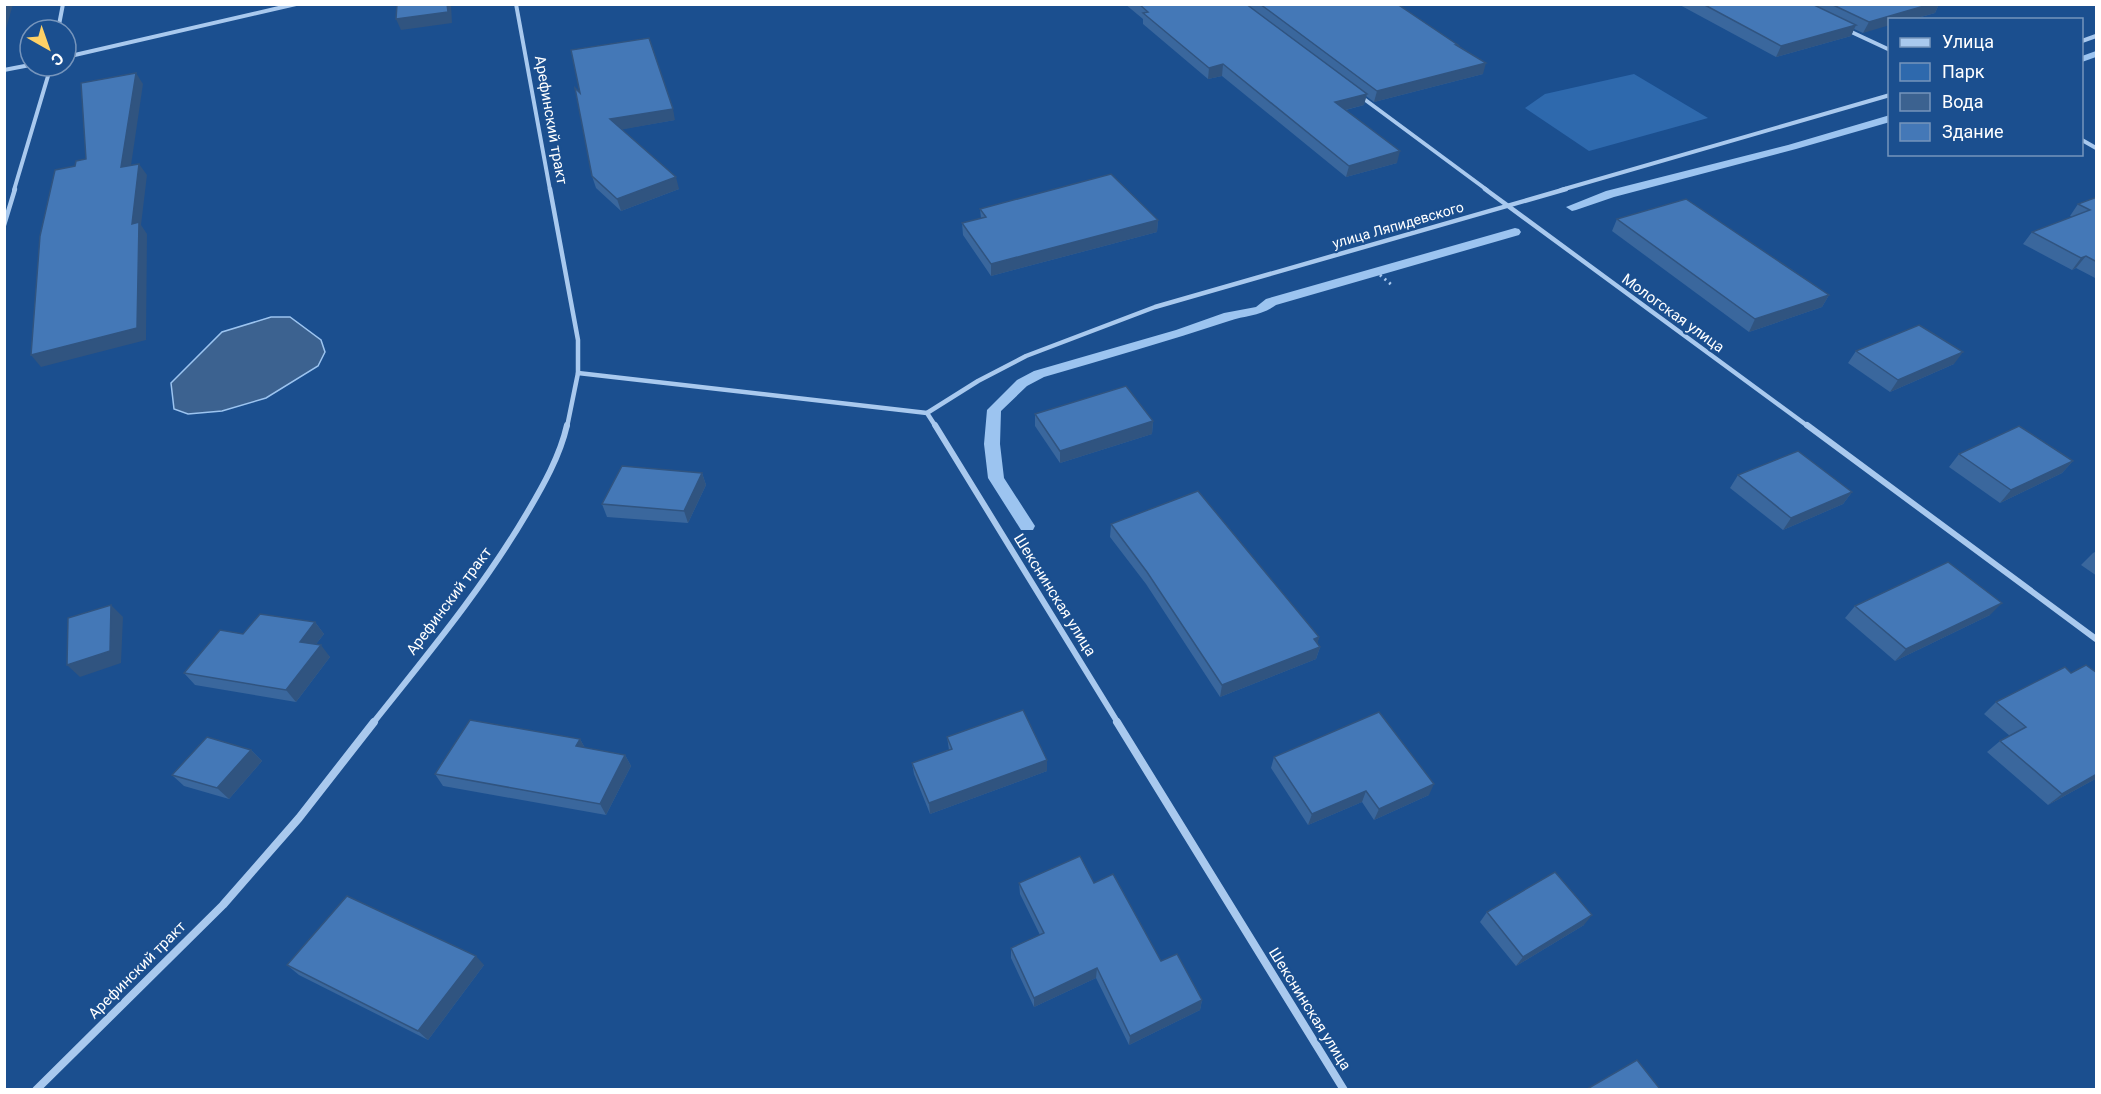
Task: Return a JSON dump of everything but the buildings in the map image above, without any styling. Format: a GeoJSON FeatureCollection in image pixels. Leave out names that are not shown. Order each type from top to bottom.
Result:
{"type":"FeatureCollection","features":[{"type":"Feature","properties":{"kind":"street"},"geometry":{"type":"LineString","coordinates":[[78,54],[297,4]]}},
{"type":"Feature","properties":{"kind":"street","name":"Арефинский тракт"},"geometry":{"type":"LineString","coordinates":[[36,1089],[223,905],[299,818],[468,602],[513,537],[544,484],[565,434],[578,373],[578,340],[516,4]]}},
{"type":"Feature","properties":{"kind":"street"},"geometry":{"type":"LineString","coordinates":[[1836,25],[1888,49]]}},
{"type":"Feature","properties":{"kind":"street"},"geometry":{"type":"LineString","coordinates":[[4,225],[47,78]]}},
{"type":"Feature","properties":{"kind":"street","name":"Мологская улица"},"geometry":{"type":"LineString","coordinates":[[1358,95],[1507,207],[2097,639]]}},
{"type":"Feature","properties":{"kind":"street","name":"улица Ляпидевского"},"geometry":{"type":"LineString","coordinates":[[927,412],[978,381],[1026,356],[1155,307],[1888,96]]}},
{"type":"Feature","properties":{"kind":"street"},"geometry":{"type":"LineString","coordinates":[[2083,140],[2097,147]]}},
{"type":"Feature","properties":{"kind":"street"},"geometry":{"type":"LineString","coordinates":[[578,373],[927,412]]}},
{"type":"Feature","properties":{"kind":"street","name":"Шекснинская улица"},"geometry":{"type":"LineString","coordinates":[[927,412],[1344,1089]]}},
{"type":"Feature","properties":{"kind":"path"},"geometry":{"type":"LineString","coordinates":[[1382,277],[1393,286]]}},
{"type":"Feature","properties":{"kind":"green space"},"geometry":{"type":"Polygon","coordinates":[[[1634,74],[1708,118],[1589,151],[1525,108],[1545,94],[1634,74]]]}},
{"type":"Feature","properties":{"kind":"water"},"geometry":{"type":"Polygon","coordinates":[[[271,317],[290,317],[321,340],[325,352],[318,366],[266,398],[222,411],[188,414],[174,409],[171,383],[222,332],[271,317]]]}},
{"type":"Feature","properties":{"kind":"waterway"},"geometry":{"type":"LineString","coordinates":[[2083,59],[2096,54]]}},
{"type":"Feature","properties":{"kind":"waterway"},"geometry":{"type":"LineString","coordinates":[[1572,207],[1610,194],[1792,147],[1888,119]]}},
{"type":"Feature","properties":{"kind":"waterway"},"geometry":{"type":"LineString","coordinates":[[1027,526],[996,478],[992,444],[994,410],[1022,383],[1039,374],[1181,333],[1229,316],[1260,310],[1271,302],[1515,232]]}}]}
